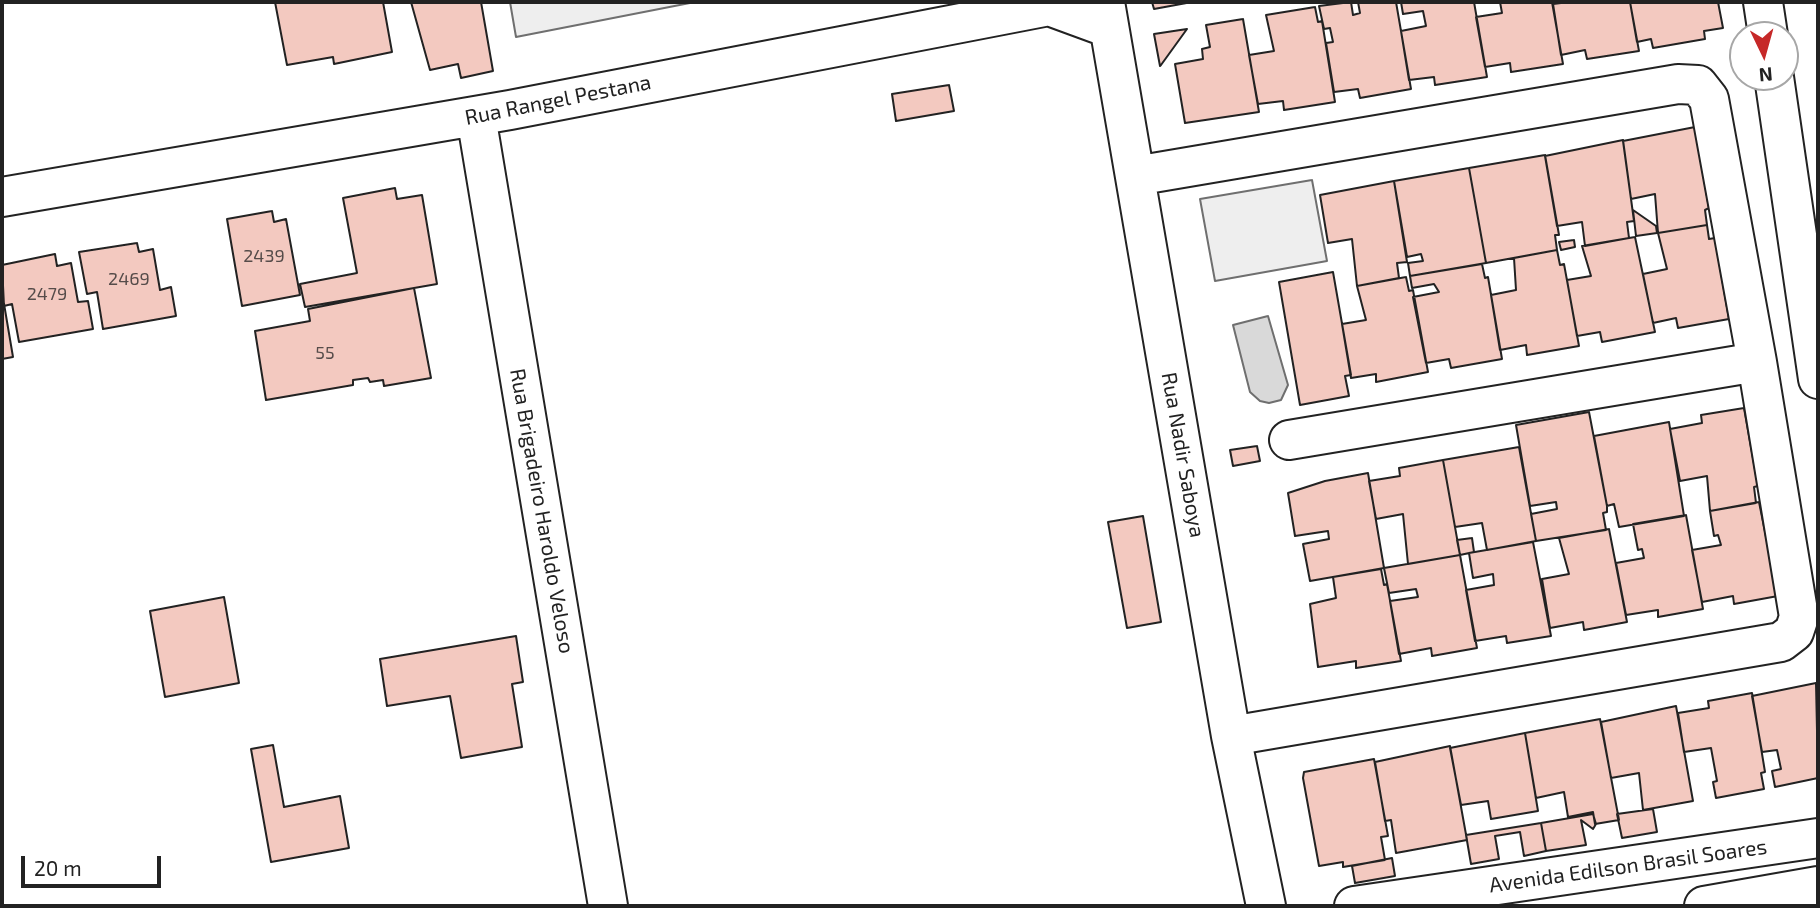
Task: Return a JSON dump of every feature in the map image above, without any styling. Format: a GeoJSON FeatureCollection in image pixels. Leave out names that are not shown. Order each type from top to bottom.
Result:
{"type":"FeatureCollection","features":[{"type":"Feature","properties":{"kind":"street"},"geometry":{"type":"LineString","coordinates":[[1763,2],[1766,21]]}},
{"type":"Feature","properties":{"kind":"street","name":"Rua Rangel Pestana"},"geometry":{"type":"LineString","coordinates":[[2,197],[475,116],[1049,6],[1107,15]]}},
{"type":"Feature","properties":{"kind":"street","name":"Rua Nadir Saboya"},"geometry":{"type":"LineString","coordinates":[[1107,15],[1231,736],[1266,906]]}},
{"type":"Feature","properties":{"kind":"street"},"geometry":{"type":"LineString","coordinates":[[1135,176],[1678,84],[1698,85],[1709,99],[1757,362],[1799,617],[1794,632],[1781,642],[1231,736]]}},
{"type":"Feature","properties":{"kind":"street"},"geometry":{"type":"LineString","coordinates":[[1776,91],[1818,379]]}},
{"type":"Feature","properties":{"kind":"street","name":"Rua Brigadeiro Haroldo Veloso"},"geometry":{"type":"LineString","coordinates":[[475,116],[608,906]]}},
{"type":"Feature","properties":{"kind":"street"},"geometry":{"type":"LineString","coordinates":[[1289,440],[1757,362]]}},
{"type":"Feature","properties":{"kind":"street","name":"Avenida Edilson Brasil Soares"},"geometry":{"type":"LineString","coordinates":[[1354,906],[1818,838]]}},
{"type":"Feature","properties":{"kind":"street"},"geometry":{"type":"LineString","coordinates":[[1704,906],[1818,886]]}},
{"type":"Feature","properties":{"kind":"shaded area"},"geometry":{"type":"Polygon","coordinates":[[[510,2],[695,2],[516,37],[510,2]]]}},
{"type":"Feature","properties":{"kind":"shaded area"},"geometry":{"type":"Polygon","coordinates":[[[1312,180],[1327,261],[1215,281],[1200,199],[1312,180]]]}},
{"type":"Feature","properties":{"kind":"shaded area"},"geometry":{"type":"Polygon","coordinates":[[[1268,316],[1288,385],[1281,400],[1269,403],[1260,401],[1250,392],[1233,325],[1268,316]]]}},
{"type":"Feature","properties":{"kind":"building"},"geometry":{"type":"Polygon","coordinates":[[[275,2],[383,2],[392,52],[334,64],[333,57],[287,65],[275,2]]]}},
{"type":"Feature","properties":{"kind":"building"},"geometry":{"type":"Polygon","coordinates":[[[411,2],[481,2],[493,71],[461,78],[458,64],[430,70],[411,2]]]}},
{"type":"Feature","properties":{"kind":"building"},"geometry":{"type":"Polygon","coordinates":[[[1152,2],[1192,2],[1154,9],[1152,2]]]}},
{"type":"Feature","properties":{"kind":"building"},"geometry":{"type":"Polygon","coordinates":[[[1351,2],[1353,15],[1360,13],[1358,2],[1396,2],[1411,89],[1360,98],[1358,89],[1334,92],[1326,43],[1333,42],[1330,28],[1324,29],[1319,6],[1351,2]]]}},
{"type":"Feature","properties":{"kind":"building"},"geometry":{"type":"Polygon","coordinates":[[[1401,2],[1474,2],[1487,77],[1435,85],[1434,77],[1409,80],[1401,31],[1426,26],[1423,11],[1403,14],[1401,2]]]}},
{"type":"Feature","properties":{"kind":"building"},"geometry":{"type":"Polygon","coordinates":[[[1500,2],[1552,2],[1563,64],[1511,72],[1510,63],[1485,67],[1476,17],[1502,13],[1500,2]]]}},
{"type":"Feature","properties":{"kind":"building"},"geometry":{"type":"Polygon","coordinates":[[[1630,2],[1639,51],[1587,59],[1585,50],[1561,55],[1553,4],[1630,2]]]}},
{"type":"Feature","properties":{"kind":"building"},"geometry":{"type":"Polygon","coordinates":[[[1630,2],[1718,2],[1723,28],[1704,31],[1705,39],[1653,48],[1651,39],[1637,42],[1630,2]]]}},
{"type":"Feature","properties":{"kind":"building"},"geometry":{"type":"Polygon","coordinates":[[[1315,7],[1318,22],[1322,21],[1335,102],[1284,110],[1283,101],[1258,104],[1249,55],[1274,51],[1266,15],[1315,7]]]}},
{"type":"Feature","properties":{"kind":"building"},"geometry":{"type":"Polygon","coordinates":[[[1243,19],[1259,112],[1185,123],[1175,64],[1203,59],[1202,49],[1210,47],[1206,25],[1243,19]]]}},
{"type":"Feature","properties":{"kind":"building"},"geometry":{"type":"Polygon","coordinates":[[[1187,29],[1161,65],[1160,66],[1154,34],[1187,29]]]}},
{"type":"Feature","properties":{"kind":"building"},"geometry":{"type":"Polygon","coordinates":[[[949,85],[954,111],[896,121],[892,94],[949,85]]]}},
{"type":"Feature","properties":{"kind":"building"},"geometry":{"type":"Polygon","coordinates":[[[1695,127],[1709,208],[1705,210],[1707,225],[1658,233],[1655,194],[1631,199],[1623,141],[1695,127]]]}},
{"type":"Feature","properties":{"kind":"building"},"geometry":{"type":"Polygon","coordinates":[[[1623,140],[1634,221],[1627,222],[1629,238],[1585,246],[1582,222],[1557,226],[1545,156],[1623,140]]]}},
{"type":"Feature","properties":{"kind":"building"},"geometry":{"type":"Polygon","coordinates":[[[1545,155],[1559,235],[1555,235],[1557,250],[1486,263],[1469,168],[1545,155]]]}},
{"type":"Feature","properties":{"kind":"building"},"geometry":{"type":"Polygon","coordinates":[[[1469,168],[1486,263],[1410,276],[1408,263],[1423,261],[1421,254],[1407,257],[1394,181],[1469,168]]]}},
{"type":"Feature","properties":{"kind":"building"},"geometry":{"type":"Polygon","coordinates":[[[1394,181],[1407,262],[1397,263],[1399,278],[1357,286],[1352,239],[1328,243],[1320,195],[1394,181]]]}},
{"type":"Feature","properties":{"kind":"building"},"geometry":{"type":"Polygon","coordinates":[[[395,188],[397,199],[422,195],[437,284],[305,307],[300,284],[357,273],[343,198],[395,188]]]}},
{"type":"Feature","properties":{"kind":"building"},"geometry":{"type":"Polygon","coordinates":[[[1633,210],[1656,226],[1657,233],[1636,236],[1633,210]]]}},
{"type":"Feature","properties":{"kind":"building"},"geometry":{"type":"Polygon","coordinates":[[[272,211],[274,222],[286,219],[300,295],[242,306],[227,219],[272,211]]]}},
{"type":"Feature","properties":{"kind":"building"},"geometry":{"type":"Polygon","coordinates":[[[1707,225],[1709,239],[1715,238],[1729,319],[1678,328],[1676,318],[1653,323],[1643,274],[1667,269],[1658,233],[1707,225]]]}},
{"type":"Feature","properties":{"kind":"building"},"geometry":{"type":"Polygon","coordinates":[[[1635,237],[1655,332],[1602,342],[1600,332],[1577,336],[1567,280],[1591,276],[1582,246],[1635,237]]]}},
{"type":"Feature","properties":{"kind":"building"},"geometry":{"type":"Polygon","coordinates":[[[1574,240],[1575,247],[1561,250],[1559,242],[1574,240]]]}},
{"type":"Feature","properties":{"kind":"building"},"geometry":{"type":"Polygon","coordinates":[[[137,243],[139,252],[153,249],[160,290],[171,287],[176,316],[103,329],[97,292],[87,294],[79,252],[137,243]]]}},
{"type":"Feature","properties":{"kind":"building"},"geometry":{"type":"Polygon","coordinates":[[[1557,250],[1560,265],[1564,264],[1579,346],[1527,355],[1526,345],[1500,350],[1491,295],[1516,290],[1514,258],[1557,250]]]}},
{"type":"Feature","properties":{"kind":"building"},"geometry":{"type":"Polygon","coordinates":[[[55,254],[57,266],[71,263],[78,302],[88,301],[93,329],[19,342],[12,304],[4,306],[2,265],[55,254]]]}},
{"type":"Feature","properties":{"kind":"building"},"geometry":{"type":"Polygon","coordinates":[[[1482,264],[1485,278],[1488,277],[1502,359],[1451,368],[1449,359],[1426,363],[1413,297],[1439,292],[1434,284],[1412,288],[1410,276],[1482,264]]]}},
{"type":"Feature","properties":{"kind":"building"},"geometry":{"type":"Polygon","coordinates":[[[1333,272],[1351,375],[1345,376],[1349,396],[1300,405],[1279,282],[1333,272]]]}},
{"type":"Feature","properties":{"kind":"building"},"geometry":{"type":"Polygon","coordinates":[[[1406,277],[1409,291],[1413,290],[1428,372],[1376,382],[1376,374],[1351,378],[1342,324],[1366,320],[1357,286],[1406,277]]]}},
{"type":"Feature","properties":{"kind":"building"},"geometry":{"type":"Polygon","coordinates":[[[414,288],[431,378],[384,386],[383,380],[353,380],[353,385],[266,400],[255,331],[310,321],[308,309],[414,288]]]}},
{"type":"Feature","properties":{"kind":"building"},"geometry":{"type":"Polygon","coordinates":[[[2,292],[13,357],[2,359],[2,292]]]}},
{"type":"Feature","properties":{"kind":"building"},"geometry":{"type":"Polygon","coordinates":[[[1744,408],[1758,486],[1754,487],[1756,503],[1710,511],[1707,476],[1680,481],[1670,429],[1702,423],[1701,415],[1744,408]]]}},
{"type":"Feature","properties":{"kind":"building"},"geometry":{"type":"Polygon","coordinates":[[[1589,412],[1607,506],[1607,512],[1603,513],[1606,530],[1536,541],[1531,514],[1557,509],[1556,502],[1530,506],[1516,425],[1589,412]]]}},
{"type":"Feature","properties":{"kind":"building"},"geometry":{"type":"Polygon","coordinates":[[[1669,422],[1684,516],[1619,527],[1614,504],[1607,506],[1594,436],[1669,422]]]}},
{"type":"Feature","properties":{"kind":"building"},"geometry":{"type":"Polygon","coordinates":[[[1257,446],[1260,461],[1233,466],[1230,450],[1257,446]]]}},
{"type":"Feature","properties":{"kind":"building"},"geometry":{"type":"Polygon","coordinates":[[[1519,447],[1536,541],[1487,550],[1482,523],[1455,527],[1443,460],[1519,447]]]}},
{"type":"Feature","properties":{"kind":"building"},"geometry":{"type":"Polygon","coordinates":[[[1443,460],[1460,555],[1408,564],[1403,514],[1376,519],[1369,481],[1400,476],[1399,468],[1443,460]]]}},
{"type":"Feature","properties":{"kind":"building"},"geometry":{"type":"Polygon","coordinates":[[[1368,473],[1384,568],[1310,581],[1303,544],[1329,539],[1328,531],[1295,536],[1288,493],[1325,481],[1368,473]]]}},
{"type":"Feature","properties":{"kind":"building"},"geometry":{"type":"Polygon","coordinates":[[[1759,502],[1778,596],[1734,604],[1733,596],[1702,602],[1692,550],[1721,545],[1718,535],[1714,536],[1710,511],[1759,502]]]}},
{"type":"Feature","properties":{"kind":"building"},"geometry":{"type":"Polygon","coordinates":[[[1686,515],[1703,609],[1658,617],[1658,610],[1626,615],[1616,563],[1644,558],[1642,549],[1638,550],[1633,524],[1686,515]]]}},
{"type":"Feature","properties":{"kind":"building"},"geometry":{"type":"Polygon","coordinates":[[[1143,516],[1161,622],[1127,628],[1108,522],[1143,516]]]}},
{"type":"Feature","properties":{"kind":"building"},"geometry":{"type":"Polygon","coordinates":[[[1609,529],[1627,622],[1584,630],[1583,622],[1550,628],[1542,579],[1569,574],[1559,538],[1609,529]]]}},
{"type":"Feature","properties":{"kind":"building"},"geometry":{"type":"Polygon","coordinates":[[[1472,538],[1474,552],[1460,555],[1457,540],[1472,538]]]}},
{"type":"Feature","properties":{"kind":"building"},"geometry":{"type":"Polygon","coordinates":[[[1533,542],[1551,636],[1507,643],[1506,636],[1475,641],[1466,590],[1494,585],[1493,574],[1473,578],[1469,553],[1533,542]]]}},
{"type":"Feature","properties":{"kind":"building"},"geometry":{"type":"Polygon","coordinates":[[[1460,555],[1477,648],[1432,656],[1431,648],[1399,654],[1390,601],[1418,597],[1416,589],[1389,593],[1384,568],[1460,555]]]}},
{"type":"Feature","properties":{"kind":"building"},"geometry":{"type":"Polygon","coordinates":[[[1381,569],[1384,585],[1387,584],[1401,661],[1356,668],[1356,661],[1318,667],[1310,604],[1336,598],[1333,577],[1381,569]]]}},
{"type":"Feature","properties":{"kind":"building"},"geometry":{"type":"Polygon","coordinates":[[[224,597],[239,683],[165,697],[150,611],[224,597]]]}},
{"type":"Feature","properties":{"kind":"building"},"geometry":{"type":"Polygon","coordinates":[[[516,636],[523,682],[512,684],[522,747],[461,758],[450,696],[387,706],[380,659],[516,636]]]}},
{"type":"Feature","properties":{"kind":"building"},"geometry":{"type":"Polygon","coordinates":[[[1816,683],[1818,778],[1775,787],[1772,771],[1781,769],[1777,750],[1762,752],[1752,696],[1816,683]]]}},
{"type":"Feature","properties":{"kind":"building"},"geometry":{"type":"Polygon","coordinates":[[[1752,693],[1765,772],[1761,773],[1764,789],[1716,798],[1713,782],[1717,781],[1711,748],[1684,752],[1678,713],[1709,708],[1708,701],[1752,693]]]}},
{"type":"Feature","properties":{"kind":"building"},"geometry":{"type":"Polygon","coordinates":[[[1676,706],[1693,801],[1643,810],[1639,773],[1611,778],[1601,722],[1676,706]]]}},
{"type":"Feature","properties":{"kind":"building"},"geometry":{"type":"Polygon","coordinates":[[[1600,719],[1619,820],[1595,824],[1593,812],[1568,817],[1564,792],[1536,798],[1525,733],[1600,719]]]}},
{"type":"Feature","properties":{"kind":"building"},"geometry":{"type":"Polygon","coordinates":[[[1525,733],[1538,811],[1491,819],[1488,801],[1461,805],[1450,748],[1525,733]]]}},
{"type":"Feature","properties":{"kind":"building"},"geometry":{"type":"Polygon","coordinates":[[[273,745],[284,807],[340,796],[349,848],[271,862],[251,749],[273,745]]]}},
{"type":"Feature","properties":{"kind":"building"},"geometry":{"type":"Polygon","coordinates":[[[1450,746],[1467,840],[1396,853],[1391,820],[1385,821],[1375,762],[1450,746]]]}},
{"type":"Feature","properties":{"kind":"building"},"geometry":{"type":"Polygon","coordinates":[[[1374,759],[1388,836],[1381,837],[1385,860],[1343,867],[1343,862],[1319,866],[1304,772],[1374,759]]]}},
{"type":"Feature","properties":{"kind":"building"},"geometry":{"type":"Polygon","coordinates":[[[1653,809],[1657,832],[1622,838],[1617,814],[1653,809]]]}},
{"type":"Feature","properties":{"kind":"building"},"geometry":{"type":"Polygon","coordinates":[[[1593,814],[1596,824],[1593,829],[1581,820],[1586,845],[1546,851],[1541,823],[1593,814]]]}},
{"type":"Feature","properties":{"kind":"building"},"geometry":{"type":"Polygon","coordinates":[[[1541,823],[1546,851],[1524,856],[1520,832],[1495,836],[1499,859],[1471,864],[1466,835],[1541,823]]]}},
{"type":"Feature","properties":{"kind":"building"},"geometry":{"type":"Polygon","coordinates":[[[1392,858],[1395,876],[1355,883],[1352,866],[1392,858]]]}}]}
